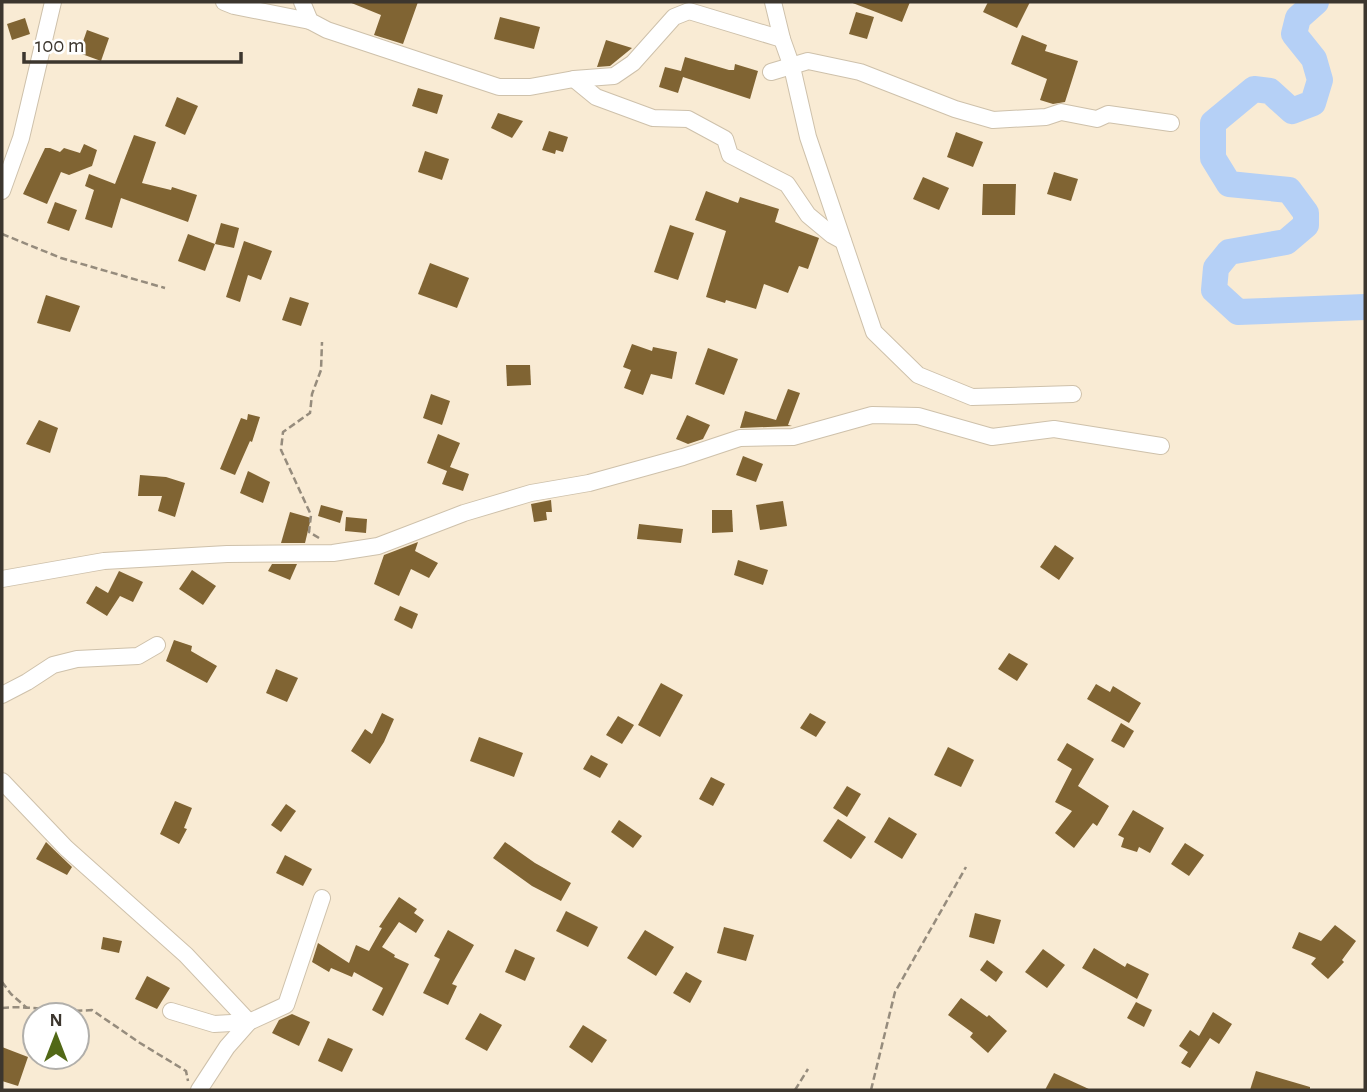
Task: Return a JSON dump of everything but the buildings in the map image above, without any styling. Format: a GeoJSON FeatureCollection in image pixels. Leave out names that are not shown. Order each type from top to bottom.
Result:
{"type":"FeatureCollection","features":[{"type":"Feature","properties":{"kind":"street"},"geometry":{"type":"LineString","coordinates":[[2,191],[21,138],[53,2]]}},
{"type":"Feature","properties":{"kind":"street"},"geometry":{"type":"LineString","coordinates":[[223,2],[310,21],[327,30],[499,87],[530,87],[574,79],[614,76],[633,63],[674,17],[689,10],[782,39]]}},
{"type":"Feature","properties":{"kind":"street"},"geometry":{"type":"LineString","coordinates":[[302,2],[310,21]]}},
{"type":"Feature","properties":{"kind":"street"},"geometry":{"type":"LineString","coordinates":[[774,2],[808,138],[873,332],[918,375],[972,397],[1073,394]]}},
{"type":"Feature","properties":{"kind":"street"},"geometry":{"type":"LineString","coordinates":[[771,72],[808,61],[860,72],[955,109],[993,120],[1046,117],[1061,112],[1097,118],[1108,114],[1171,123]]}},
{"type":"Feature","properties":{"kind":"street"},"geometry":{"type":"LineString","coordinates":[[574,79],[596,97],[653,118],[688,120],[725,139],[730,155],[787,184],[808,215],[843,241]]}},
{"type":"Feature","properties":{"kind":"street"},"geometry":{"type":"LineString","coordinates":[[2,579],[104,561],[227,554],[333,553],[378,546],[464,513],[531,492],[589,483],[740,438],[793,437],[872,415],[918,416],[992,437],[1054,429],[1161,446]]}},
{"type":"Feature","properties":{"kind":"street"},"geometry":{"type":"LineString","coordinates":[[2,695],[53,666],[77,659],[138,656],[158,645]]}},
{"type":"Feature","properties":{"kind":"street"},"geometry":{"type":"LineString","coordinates":[[2,782],[66,848],[186,955],[249,1023]]}},
{"type":"Feature","properties":{"kind":"street"},"geometry":{"type":"LineString","coordinates":[[199,1090],[227,1047],[249,1023],[286,1005],[322,898]]}},
{"type":"Feature","properties":{"kind":"street"},"geometry":{"type":"LineString","coordinates":[[171,1011],[214,1024],[249,1023]]}},
{"type":"Feature","properties":{"kind":"path"},"geometry":{"type":"LineString","coordinates":[[2,234],[61,258],[165,288]]}},
{"type":"Feature","properties":{"kind":"path"},"geometry":{"type":"LineString","coordinates":[[322,342],[321,370],[312,394],[310,413],[283,432],[281,450],[311,515],[309,532],[323,541],[333,553]]}},
{"type":"Feature","properties":{"kind":"path"},"geometry":{"type":"LineString","coordinates":[[871,1090],[895,992],[966,867]]}},
{"type":"Feature","properties":{"kind":"path"},"geometry":{"type":"LineString","coordinates":[[2,982],[21,1003]]}},
{"type":"Feature","properties":{"kind":"path"},"geometry":{"type":"LineString","coordinates":[[2,1008],[21,1008]]}},
{"type":"Feature","properties":{"kind":"path"},"geometry":{"type":"LineString","coordinates":[[91,1010],[186,1071],[190,1090]]}},
{"type":"Feature","properties":{"kind":"path"},"geometry":{"type":"LineString","coordinates":[[795,1090],[808,1069]]}},
{"type":"Feature","properties":{"kind":"waterway"},"geometry":{"type":"LineString","coordinates":[[1316,2],[1298,18],[1294,34],[1314,59],[1320,80],[1313,103],[1292,111],[1270,91],[1254,89],[1213,123],[1213,158],[1229,184],[1289,190],[1306,213],[1306,225],[1286,242],[1229,252],[1216,268],[1214,290],[1238,312],[1365,307]]}}]}
